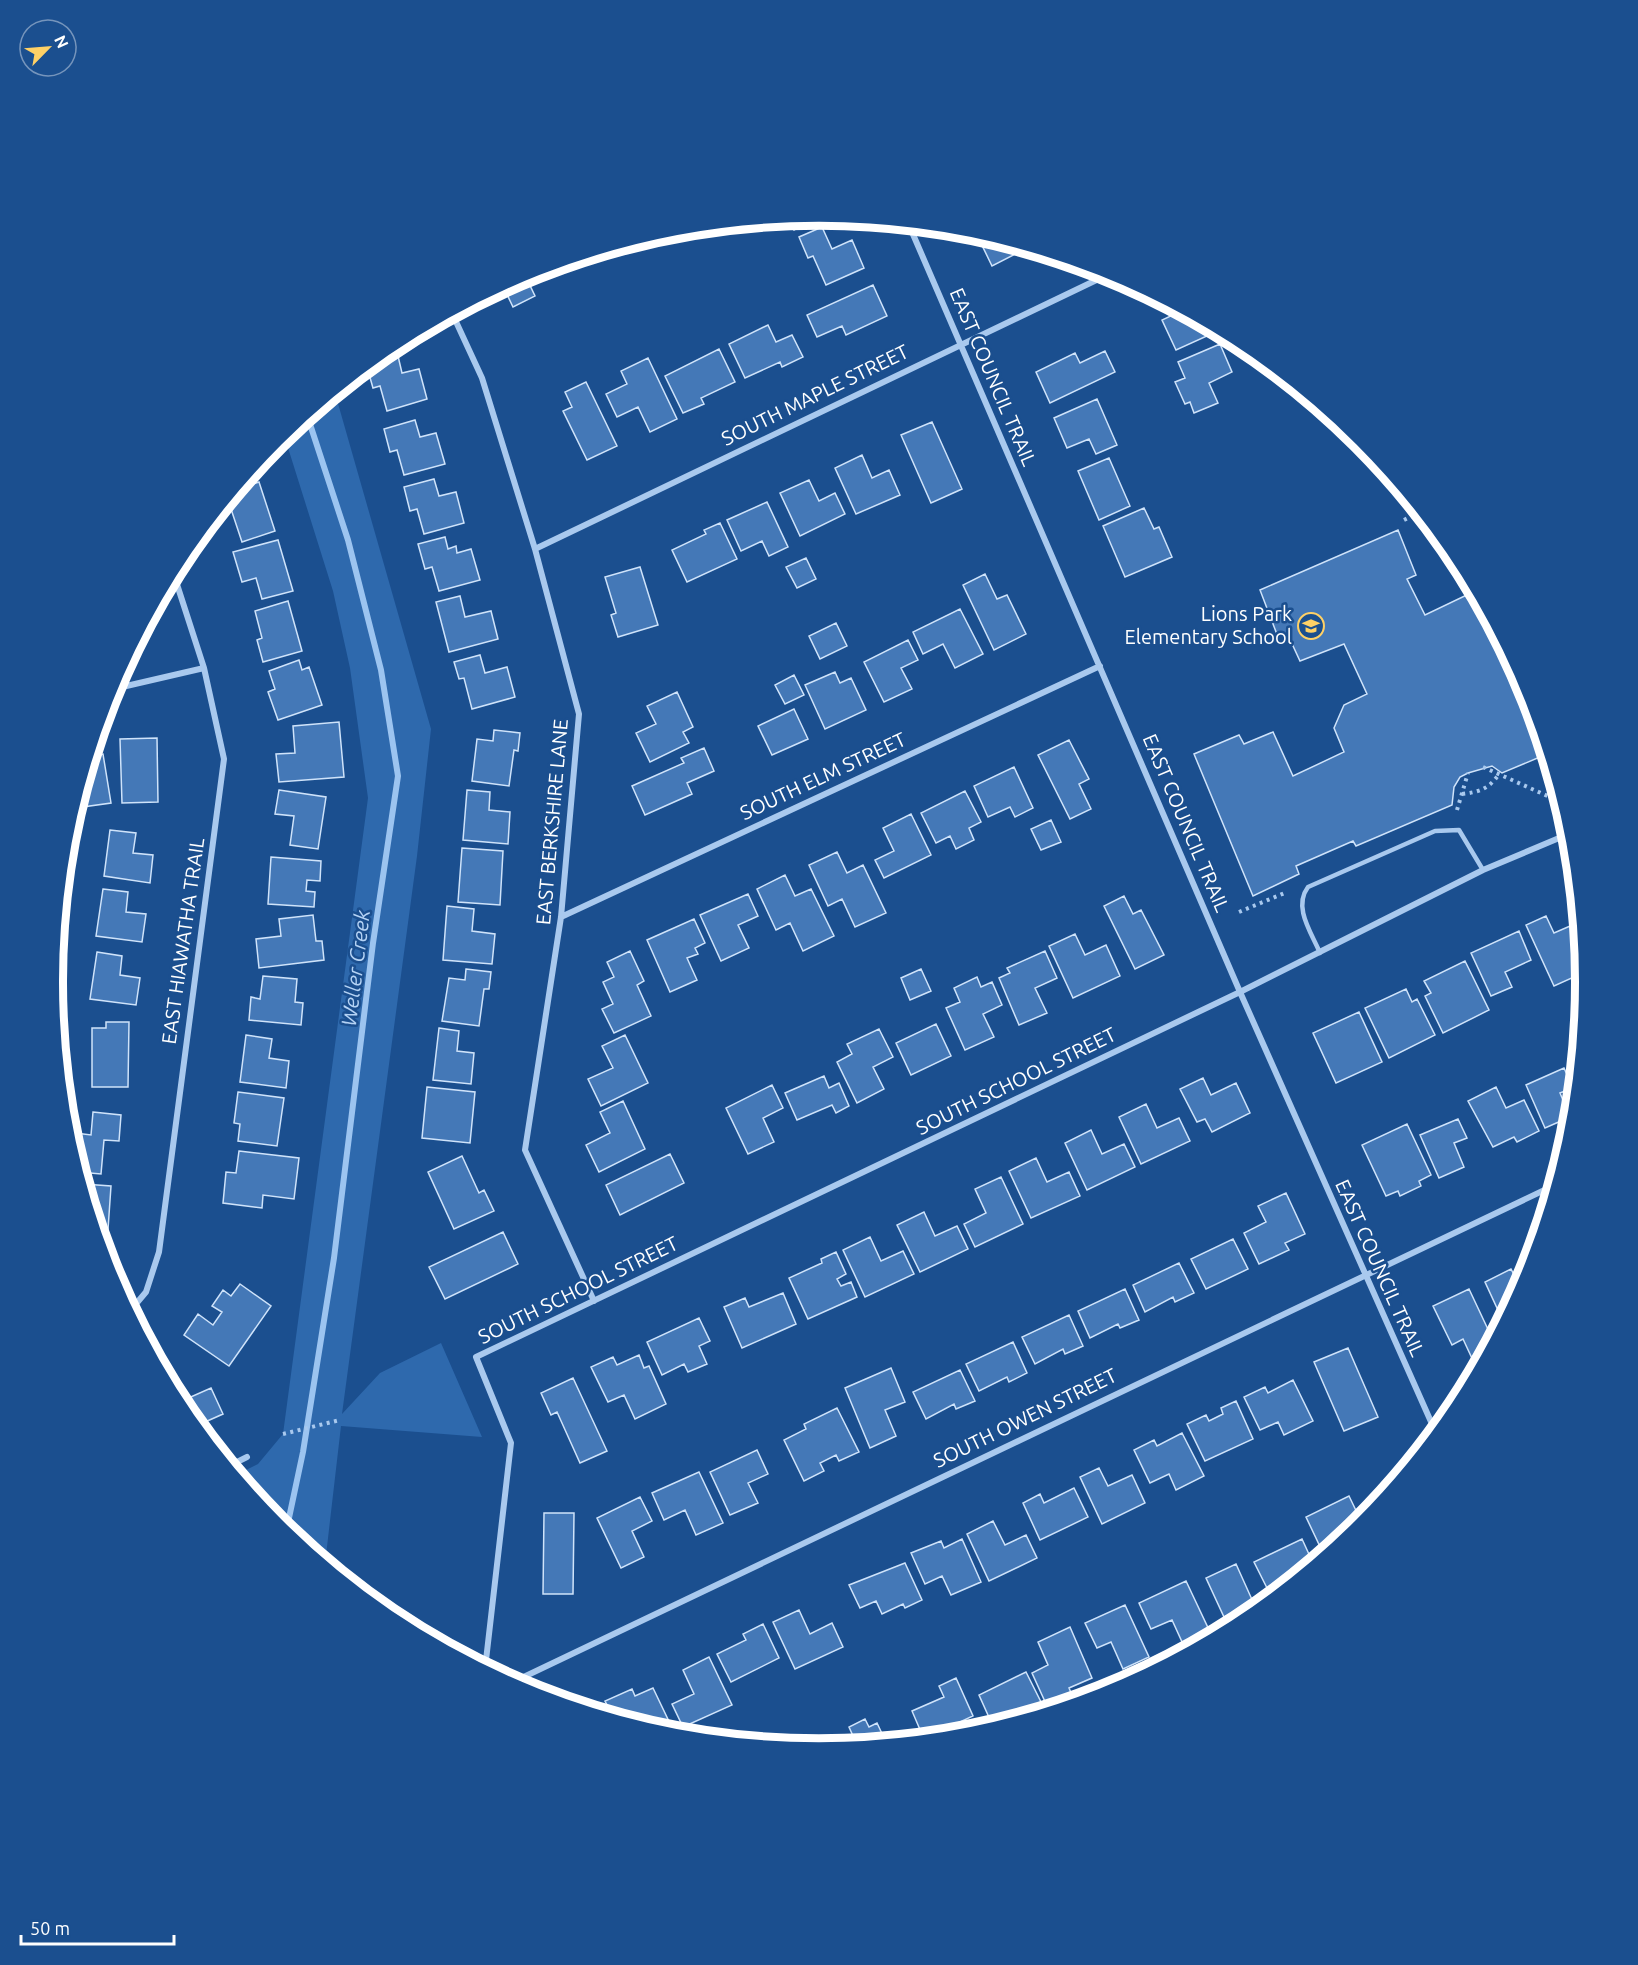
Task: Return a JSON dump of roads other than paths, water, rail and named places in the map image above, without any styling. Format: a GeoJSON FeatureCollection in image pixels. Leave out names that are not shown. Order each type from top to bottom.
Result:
{"type":"FeatureCollection","features":[{"type":"Feature","properties":{"kind":"street","name":"EAST COUNCIL TRAIL"},"geometry":{"type":"LineString","coordinates":[[912,232],[1240,992],[1432,1425]]}},
{"type":"Feature","properties":{"kind":"street","name":"SOUTH MAPLE STREET"},"geometry":{"type":"LineString","coordinates":[[536,549],[1095,279]]}},
{"type":"Feature","properties":{"kind":"street","name":"EAST BERKSHIRE LANE"},"geometry":{"type":"LineString","coordinates":[[455,320],[482,378],[536,549],[579,714],[561,916],[525,1150],[594,1301]]}},
{"type":"Feature","properties":{"kind":"street","name":"EAST HIAWATHA TRAIL"},"geometry":{"type":"LineString","coordinates":[[135,1305],[146,1292],[159,1252],[224,759],[204,668],[177,583]]}},
{"type":"Feature","properties":{"kind":"street","name":"SOUTH ELM STREET"},"geometry":{"type":"LineString","coordinates":[[561,916],[1100,666]]}},
{"type":"Feature","properties":{"kind":"street"},"geometry":{"type":"LineString","coordinates":[[124,687],[204,668]]}},
{"type":"Feature","properties":{"kind":"street","name":"SOUTH SCHOOL STREET"},"geometry":{"type":"LineString","coordinates":[[486,1661],[512,1443],[476,1357],[1240,992],[1483,870],[1560,837]]}},
{"type":"Feature","properties":{"kind":"street","name":"SOUTH OWEN STREET"},"geometry":{"type":"LineString","coordinates":[[522,1678],[1364,1274],[1546,1189]]}},
{"type":"Feature","properties":{"kind":"street"},"geometry":{"type":"LineString","coordinates":[[236,1463],[247,1457]]}},
{"type":"Feature","properties":{"kind":"lane"},"geometry":{"type":"LineString","coordinates":[[1320,953],[1300,906],[1302,895],[1308,887],[1435,831],[1448,829],[1459,830],[1483,870]]}},
{"type":"Feature","properties":{"kind":"waterway","name":"Weller Creek"},"geometry":{"type":"LineString","coordinates":[[288,1521],[303,1452],[334,1258],[373,943],[398,776],[381,670],[348,540],[310,424]]}},
{"type":"Feature","properties":{"kind":"place","name":"Lions Park Elementary School"},"geometry":{"type":"Point","coordinates":[1311,626]}}]}
